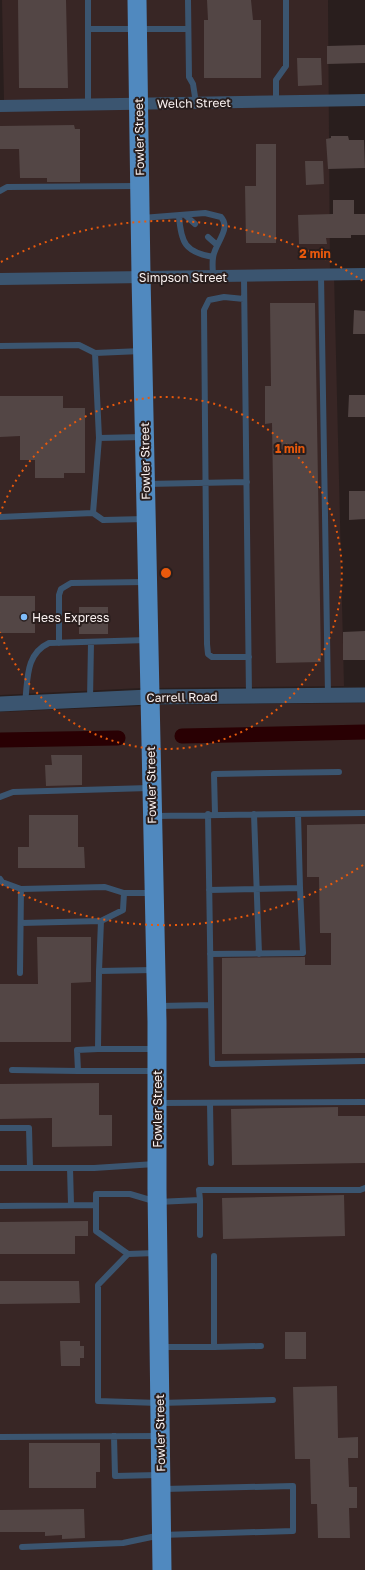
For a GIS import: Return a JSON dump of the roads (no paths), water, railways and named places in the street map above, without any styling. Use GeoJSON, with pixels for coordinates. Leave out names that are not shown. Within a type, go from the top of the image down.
{"type":"FeatureCollection","features":[{"type":"Feature","properties":{"kind":"main road","name":"Fowler Street"},"geometry":{"type":"LineString","coordinates":[[137,0],[142,351],[156,970],[159,1403],[162,1570]]}},
{"type":"Feature","properties":{"kind":"street","name":"Welch Street"},"geometry":{"type":"LineString","coordinates":[[0,106],[365,100]]}},
{"type":"Feature","properties":{"kind":"street","name":"Simpson Street"},"geometry":{"type":"LineString","coordinates":[[0,279],[141,276],[244,277],[365,274]]}},
{"type":"Feature","properties":{"kind":"street","name":"Carrell Road"},"geometry":{"type":"LineString","coordinates":[[0,704],[150,697],[365,695]]}},
{"type":"Feature","properties":{"kind":"lane"},"geometry":{"type":"LineString","coordinates":[[88,0],[88,105]]}},
{"type":"Feature","properties":{"kind":"lane"},"geometry":{"type":"LineString","coordinates":[[188,0],[189,77],[193,84],[196,103]]}},
{"type":"Feature","properties":{"kind":"lane"},"geometry":{"type":"LineString","coordinates":[[276,101],[276,80],[286,66],[286,0]]}},
{"type":"Feature","properties":{"kind":"lane"},"geometry":{"type":"LineString","coordinates":[[88,29],[188,30]]}},
{"type":"Feature","properties":{"kind":"lane"},"geometry":{"type":"LineString","coordinates":[[0,191],[7,188],[140,186]]}},
{"type":"Feature","properties":{"kind":"lane"},"geometry":{"type":"LineString","coordinates":[[140,218],[182,216],[205,213],[221,216],[225,224],[224,231],[216,245],[213,257],[214,277]]}},
{"type":"Feature","properties":{"kind":"lane"},"geometry":{"type":"LineString","coordinates":[[182,216],[195,224]]}},
{"type":"Feature","properties":{"kind":"lane"},"geometry":{"type":"LineString","coordinates":[[182,216],[181,235],[186,244],[199,254],[213,257]]}},
{"type":"Feature","properties":{"kind":"lane"},"geometry":{"type":"LineString","coordinates":[[208,238],[216,245]]}},
{"type":"Feature","properties":{"kind":"lane"},"geometry":{"type":"LineString","coordinates":[[321,275],[328,695]]}},
{"type":"Feature","properties":{"kind":"lane"},"geometry":{"type":"LineString","coordinates":[[244,277],[249,696]]}},
{"type":"Feature","properties":{"kind":"lane"},"geometry":{"type":"LineString","coordinates":[[244,299],[224,297],[209,300],[205,304],[208,654],[217,658],[249,657]]}},
{"type":"Feature","properties":{"kind":"lane"},"geometry":{"type":"LineString","coordinates":[[0,346],[79,345],[95,353],[142,351]]}},
{"type":"Feature","properties":{"kind":"lane"},"geometry":{"type":"LineString","coordinates":[[93,513],[100,438],[95,353]]}},
{"type":"Feature","properties":{"kind":"lane"},"geometry":{"type":"LineString","coordinates":[[100,438],[144,437]]}},
{"type":"Feature","properties":{"kind":"lane"},"geometry":{"type":"LineString","coordinates":[[145,484],[247,482]]}},
{"type":"Feature","properties":{"kind":"lane"},"geometry":{"type":"LineString","coordinates":[[0,517],[93,513],[103,520],[146,519]]}},
{"type":"Feature","properties":{"kind":"lane"},"geometry":{"type":"LineString","coordinates":[[59,643],[59,595],[66,586],[71,583],[147,582]]}},
{"type":"Feature","properties":{"kind":"lane"},"geometry":{"type":"LineString","coordinates":[[25,703],[30,662],[40,647],[49,643],[148,640]]}},
{"type":"Feature","properties":{"kind":"lane"},"geometry":{"type":"LineString","coordinates":[[90,700],[91,642]]}},
{"type":"Feature","properties":{"kind":"lane"},"geometry":{"type":"LineString","coordinates":[[339,772],[214,774],[211,814],[209,890],[212,1064],[365,1061]]}},
{"type":"Feature","properties":{"kind":"lane"},"geometry":{"type":"LineString","coordinates":[[0,797],[13,792],[151,788]]}},
{"type":"Feature","properties":{"kind":"lane"},"geometry":{"type":"LineString","coordinates":[[152,816],[365,813]]}},
{"type":"Feature","properties":{"kind":"lane"},"geometry":{"type":"LineString","coordinates":[[254,814],[259,954]]}},
{"type":"Feature","properties":{"kind":"lane"},"geometry":{"type":"LineString","coordinates":[[210,954],[303,953],[298,814]]}},
{"type":"Feature","properties":{"kind":"lane"},"geometry":{"type":"LineString","coordinates":[[0,879],[2,882],[21,889],[105,887],[124,894],[154,894]]}},
{"type":"Feature","properties":{"kind":"lane"},"geometry":{"type":"LineString","coordinates":[[209,890],[300,888]]}},
{"type":"Feature","properties":{"kind":"lane"},"geometry":{"type":"LineString","coordinates":[[20,973],[21,889]]}},
{"type":"Feature","properties":{"kind":"lane"},"geometry":{"type":"LineString","coordinates":[[21,923],[101,921],[123,910],[124,894]]}},
{"type":"Feature","properties":{"kind":"lane"},"geometry":{"type":"LineString","coordinates":[[98,1049],[101,921]]}},
{"type":"Feature","properties":{"kind":"lane"},"geometry":{"type":"LineString","coordinates":[[99,970],[156,970]]}},
{"type":"Feature","properties":{"kind":"lane"},"geometry":{"type":"LineString","coordinates":[[156,1006],[211,1005]]}},
{"type":"Feature","properties":{"kind":"lane"},"geometry":{"type":"LineString","coordinates":[[78,1071],[77,1050],[156,1048]]}},
{"type":"Feature","properties":{"kind":"lane"},"geometry":{"type":"LineString","coordinates":[[12,1070],[157,1071]]}},
{"type":"Feature","properties":{"kind":"lane"},"geometry":{"type":"LineString","coordinates":[[157,1103],[365,1102]]}},
{"type":"Feature","properties":{"kind":"lane"},"geometry":{"type":"LineString","coordinates":[[210,1103],[211,1163]]}},
{"type":"Feature","properties":{"kind":"lane"},"geometry":{"type":"LineString","coordinates":[[0,1128],[29,1128],[30,1168]]}},
{"type":"Feature","properties":{"kind":"lane"},"geometry":{"type":"LineString","coordinates":[[0,1168],[70,1168],[157,1164]]}},
{"type":"Feature","properties":{"kind":"lane"},"geometry":{"type":"LineString","coordinates":[[70,1168],[71,1204]]}},
{"type":"Feature","properties":{"kind":"lane"},"geometry":{"type":"LineString","coordinates":[[200,1235],[199,1190],[360,1190],[365,1188]]}},
{"type":"Feature","properties":{"kind":"lane"},"geometry":{"type":"LineString","coordinates":[[158,1253],[128,1254],[96,1231],[96,1194],[130,1194],[157,1202],[200,1200]]}},
{"type":"Feature","properties":{"kind":"lane"},"geometry":{"type":"LineString","coordinates":[[0,1206],[71,1204],[96,1205]]}},
{"type":"Feature","properties":{"kind":"lane"},"geometry":{"type":"LineString","coordinates":[[128,1254],[98,1285],[98,1401],[159,1403],[273,1400]]}},
{"type":"Feature","properties":{"kind":"lane"},"geometry":{"type":"LineString","coordinates":[[214,1256],[214,1346]]}},
{"type":"Feature","properties":{"kind":"lane"},"geometry":{"type":"LineString","coordinates":[[159,1347],[261,1346]]}},
{"type":"Feature","properties":{"kind":"lane"},"geometry":{"type":"LineString","coordinates":[[22,1547],[123,1543],[161,1535],[293,1531],[294,1486],[160,1482],[115,1476],[114,1436]]}},
{"type":"Feature","properties":{"kind":"lane"},"geometry":{"type":"LineString","coordinates":[[0,1437],[160,1436]]}},
{"type":"Feature","properties":{"kind":"waterway"},"geometry":{"type":"LineString","coordinates":[[182,736],[365,732]]}},
{"type":"Feature","properties":{"kind":"waterway"},"geometry":{"type":"LineString","coordinates":[[0,740],[118,738]]}},
{"type":"Feature","properties":{"kind":"place","name":"Hess Express"},"geometry":{"type":"Point","coordinates":[24,617]}}]}
